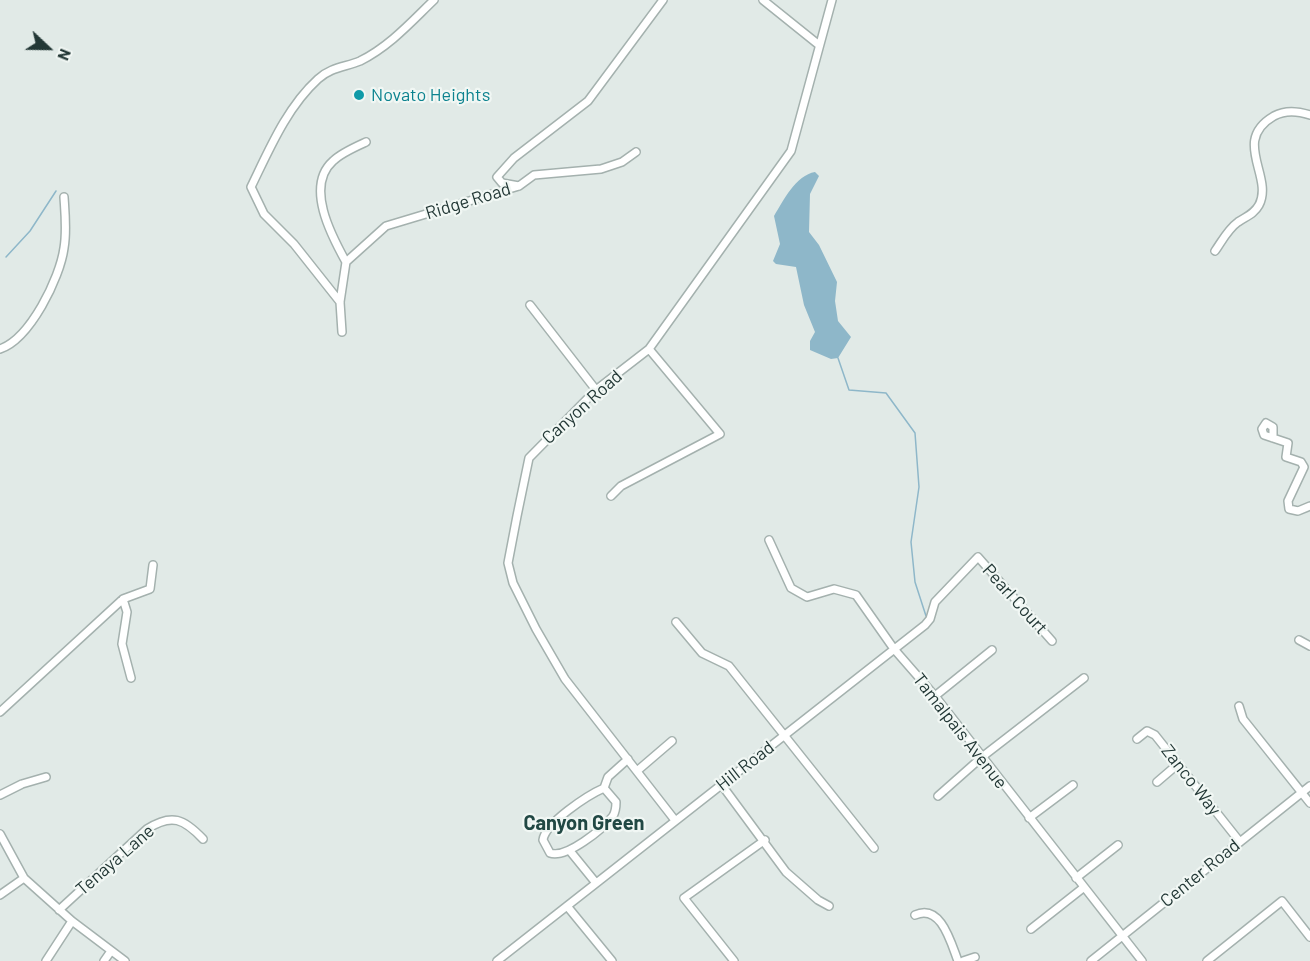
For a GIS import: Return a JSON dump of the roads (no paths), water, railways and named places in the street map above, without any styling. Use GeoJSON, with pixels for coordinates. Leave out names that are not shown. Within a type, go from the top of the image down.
{"type":"FeatureCollection","features":[{"type":"Feature","properties":{"kind":"street"},"geometry":{"type":"LineString","coordinates":[[340,302],[319,274],[264,214],[251,187],[286,119],[318,79],[336,67],[359,61],[402,33],[434,0]]}},
{"type":"Feature","properties":{"kind":"street","name":"Ridge Road"},"geometry":{"type":"LineString","coordinates":[[519,186],[502,183],[496,177],[514,158],[588,101],[663,0]]}},
{"type":"Feature","properties":{"kind":"street"},"geometry":{"type":"LineString","coordinates":[[763,0],[819,45]]}},
{"type":"Feature","properties":{"kind":"street","name":"Canyon Road"},"geometry":{"type":"LineString","coordinates":[[674,819],[565,679],[513,583],[508,563],[529,458],[596,390],[649,350],[791,151],[832,0]]}},
{"type":"Feature","properties":{"kind":"street"},"geometry":{"type":"LineString","coordinates":[[1215,251],[1228,231],[1254,213],[1263,194],[1264,184],[1254,160],[1254,148],[1262,129],[1275,116],[1285,112],[1295,111],[1310,115]]}},
{"type":"Feature","properties":{"kind":"street"},"geometry":{"type":"LineString","coordinates":[[342,332],[340,302],[345,261],[332,233],[319,188],[321,176],[333,160],[366,142]]}},
{"type":"Feature","properties":{"kind":"street"},"geometry":{"type":"LineString","coordinates":[[519,186],[534,175],[601,169],[622,162],[636,152]]}},
{"type":"Feature","properties":{"kind":"street","name":"Ridge Road"},"geometry":{"type":"LineString","coordinates":[[345,261],[386,226],[519,186]]}},
{"type":"Feature","properties":{"kind":"street"},"geometry":{"type":"LineString","coordinates":[[0,349],[25,333],[53,284],[65,245],[64,197]]}},
{"type":"Feature","properties":{"kind":"street"},"geometry":{"type":"LineString","coordinates":[[530,305],[596,390]]}},
{"type":"Feature","properties":{"kind":"street"},"geometry":{"type":"LineString","coordinates":[[612,496],[621,486],[720,434],[649,350]]}},
{"type":"Feature","properties":{"kind":"street"},"geometry":{"type":"LineString","coordinates":[[1273,438],[1288,443],[1286,458],[1301,462],[1304,467],[1288,501],[1289,509],[1298,511],[1310,506]]}},
{"type":"Feature","properties":{"kind":"street","name":"Tamalpais Avenue"},"geometry":{"type":"LineString","coordinates":[[769,540],[791,588],[807,597],[834,589],[856,595],[894,649],[934,696],[1142,961]]}},
{"type":"Feature","properties":{"kind":"street","name":"Hill Road"},"geometry":{"type":"LineString","coordinates":[[497,961],[674,819],[925,625],[930,619],[934,602],[978,557]]}},
{"type":"Feature","properties":{"kind":"street","name":"Pearl Court"},"geometry":{"type":"LineString","coordinates":[[978,557],[1053,641]]}},
{"type":"Feature","properties":{"kind":"street"},"geometry":{"type":"LineString","coordinates":[[0,712],[123,599],[150,589],[153,565]]}},
{"type":"Feature","properties":{"kind":"street"},"geometry":{"type":"LineString","coordinates":[[123,599],[127,612],[122,644],[131,678]]}},
{"type":"Feature","properties":{"kind":"street"},"geometry":{"type":"LineString","coordinates":[[676,622],[702,653],[729,666],[874,849]]}},
{"type":"Feature","properties":{"kind":"street"},"geometry":{"type":"LineString","coordinates":[[1299,640],[1310,646]]}},
{"type":"Feature","properties":{"kind":"street"},"geometry":{"type":"LineString","coordinates":[[934,696],[992,650]]}},
{"type":"Feature","properties":{"kind":"street"},"geometry":{"type":"LineString","coordinates":[[938,796],[982,757],[1084,678]]}},
{"type":"Feature","properties":{"kind":"street"},"geometry":{"type":"LineString","coordinates":[[1239,706],[1243,719],[1310,803]]}},
{"type":"Feature","properties":{"kind":"street","name":"Zanco Way"},"geometry":{"type":"LineString","coordinates":[[1137,739],[1147,731],[1155,735],[1240,842]]}},
{"type":"Feature","properties":{"kind":"street"},"geometry":{"type":"LineString","coordinates":[[637,771],[672,741]]}},
{"type":"Feature","properties":{"kind":"street"},"geometry":{"type":"LineString","coordinates":[[604,788],[616,802],[616,810],[612,817],[570,851],[560,855],[550,853],[543,840],[545,832],[590,795],[604,788],[608,777],[628,759]]}},
{"type":"Feature","properties":{"kind":"street"},"geometry":{"type":"LineString","coordinates":[[1157,782],[1178,764]]}},
{"type":"Feature","properties":{"kind":"street"},"geometry":{"type":"LineString","coordinates":[[0,795],[22,784],[46,777]]}},
{"type":"Feature","properties":{"kind":"street"},"geometry":{"type":"LineString","coordinates":[[721,784],[765,840],[786,872],[818,900],[829,906]]}},
{"type":"Feature","properties":{"kind":"street"},"geometry":{"type":"LineString","coordinates":[[1029,818],[1073,785]]}},
{"type":"Feature","properties":{"kind":"street","name":"Center Road"},"geometry":{"type":"LineString","coordinates":[[1091,961],[1310,786]]}},
{"type":"Feature","properties":{"kind":"street","name":"Tenaya Lane"},"geometry":{"type":"LineString","coordinates":[[59,910],[147,829],[161,820],[175,819],[189,824],[203,839]]}},
{"type":"Feature","properties":{"kind":"street"},"geometry":{"type":"LineString","coordinates":[[0,834],[24,878],[72,921],[125,961]]}},
{"type":"Feature","properties":{"kind":"street"},"geometry":{"type":"LineString","coordinates":[[734,961],[684,898],[765,840]]}},
{"type":"Feature","properties":{"kind":"street"},"geometry":{"type":"LineString","coordinates":[[1076,878],[1118,845]]}},
{"type":"Feature","properties":{"kind":"street"},"geometry":{"type":"LineString","coordinates":[[570,851],[596,883]]}},
{"type":"Feature","properties":{"kind":"street"},"geometry":{"type":"LineString","coordinates":[[0,896],[24,878]]}},
{"type":"Feature","properties":{"kind":"street"},"geometry":{"type":"LineString","coordinates":[[1031,929],[1083,888]]}},
{"type":"Feature","properties":{"kind":"street"},"geometry":{"type":"LineString","coordinates":[[1207,961],[1282,902],[1310,937]]}},
{"type":"Feature","properties":{"kind":"street"},"geometry":{"type":"LineString","coordinates":[[567,906],[612,961]]}},
{"type":"Feature","properties":{"kind":"street"},"geometry":{"type":"LineString","coordinates":[[915,915],[922,912],[933,915],[943,925],[958,961]]}},
{"type":"Feature","properties":{"kind":"street"},"geometry":{"type":"LineString","coordinates":[[46,961],[72,921]]}},
{"type":"Feature","properties":{"kind":"street"},"geometry":{"type":"LineString","coordinates":[[104,961],[111,951]]}},
{"type":"Feature","properties":{"kind":"street"},"geometry":{"type":"LineString","coordinates":[[963,961],[975,957]]}},
{"type":"Feature","properties":{"kind":"water"},"geometry":{"type":"Polygon","coordinates":[[[815,172],[819,176],[810,194],[809,232],[819,245],[837,282],[835,301],[838,321],[851,337],[838,358],[831,359],[810,350],[810,341],[815,332],[804,305],[796,267],[776,264],[773,261],[780,244],[774,216],[796,183],[815,172]]]}},
{"type":"Feature","properties":{"kind":"waterway"},"geometry":{"type":"LineString","coordinates":[[6,257],[30,231],[56,191]]}},
{"type":"Feature","properties":{"kind":"waterway"},"geometry":{"type":"LineString","coordinates":[[838,358],[849,390],[886,393],[915,433],[919,487],[911,542],[915,582],[926,616]]}},
{"type":"Feature","properties":{"kind":"place","name":"Novato Heights"},"geometry":{"type":"Point","coordinates":[359,95]}},
{"type":"Feature","properties":{"kind":"district","name":"Canyon Green"},"geometry":{"type":"Point","coordinates":[584,823]}}]}
